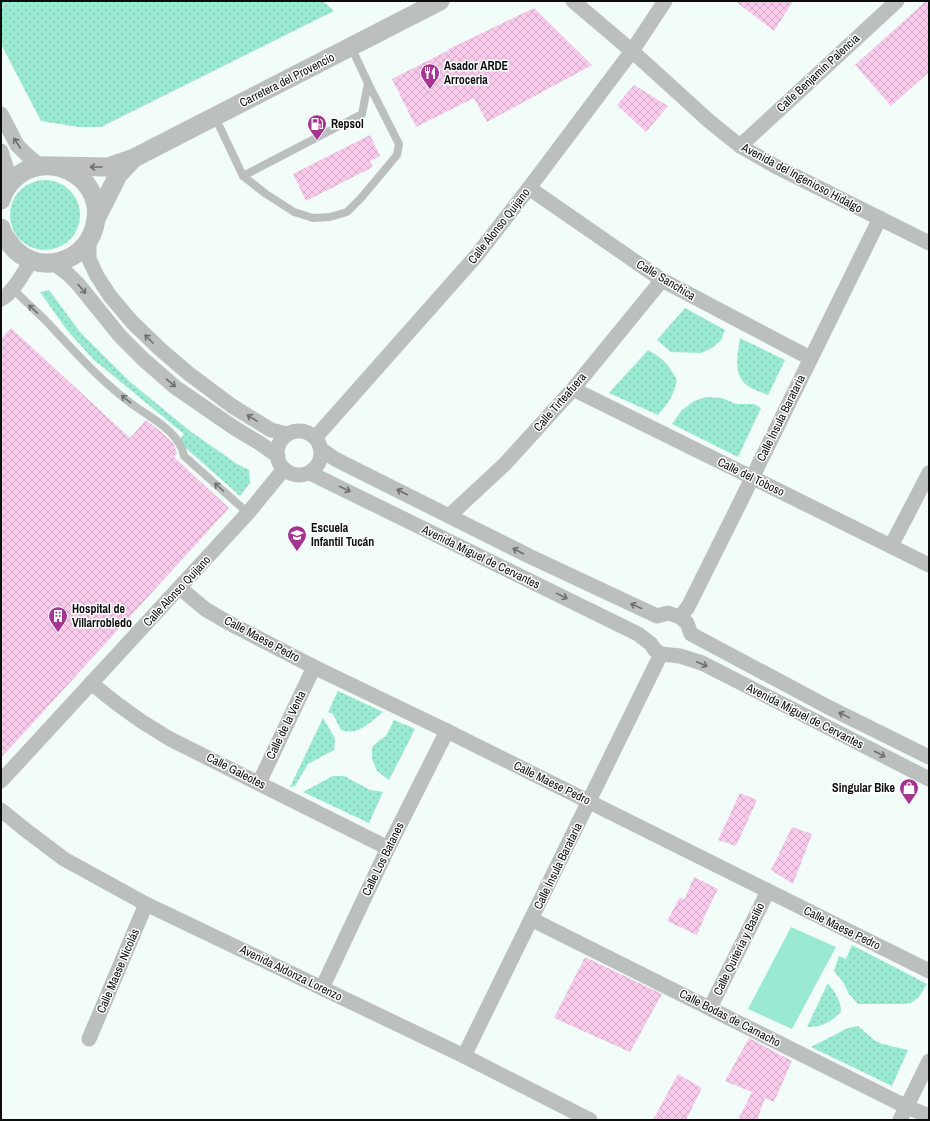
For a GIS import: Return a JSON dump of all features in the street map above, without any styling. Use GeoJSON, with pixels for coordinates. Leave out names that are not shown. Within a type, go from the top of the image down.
{"type":"FeatureCollection","features":[{"type":"Feature","properties":{"kind":"street","name":"Carretera del Provencio"},"geometry":{"type":"LineString","coordinates":[[47,166],[108,167],[134,158],[440,1]]}},
{"type":"Feature","properties":{"kind":"street","name":"Avenida del Ingenioso Hidalgo"},"geometry":{"type":"LineString","coordinates":[[573,1],[632,51],[709,121],[740,146],[775,166],[929,243]]}},
{"type":"Feature","properties":{"kind":"street","name":"Calle Alonso Quijano"},"geometry":{"type":"LineString","coordinates":[[318,444],[477,255],[530,188],[632,51],[665,1]]}},
{"type":"Feature","properties":{"kind":"street","name":"Calle Benjamín Palencia"},"geometry":{"type":"LineString","coordinates":[[740,146],[897,1]]}},
{"type":"Feature","properties":{"kind":"street"},"geometry":{"type":"LineString","coordinates":[[1,114],[17,145],[27,155],[47,166]]}},
{"type":"Feature","properties":{"kind":"street"},"geometry":{"type":"LineString","coordinates":[[1,151],[5,189]]}},
{"type":"Feature","properties":{"kind":"street","name":"Carretera del Provencio"},"geometry":{"type":"LineString","coordinates":[[89,240],[93,232],[96,219],[118,175],[134,158]]}},
{"type":"Feature","properties":{"kind":"street"},"geometry":{"type":"LineString","coordinates":[[5,189],[20,174],[32,168],[58,166],[72,172],[84,181],[92,194],[96,208],[96,219]]}},
{"type":"Feature","properties":{"kind":"street","name":"Calle Sanchica"},"geometry":{"type":"LineString","coordinates":[[530,188],[662,280],[810,358]]}},
{"type":"Feature","properties":{"kind":"street","name":"Calle Ínsula Barataria"},"geometry":{"type":"LineString","coordinates":[[680,617],[688,607],[753,478],[810,358],[880,218]]}},
{"type":"Feature","properties":{"kind":"street"},"geometry":{"type":"LineString","coordinates":[[1,228],[12,248],[28,259]]}},
{"type":"Feature","properties":{"kind":"street"},"geometry":{"type":"LineString","coordinates":[[89,240],[89,259],[97,276],[110,296],[132,322],[188,373],[232,406],[271,430],[287,434]]}},
{"type":"Feature","properties":{"kind":"street"},"geometry":{"type":"LineString","coordinates":[[1,258],[28,259],[41,263],[54,263],[65,260],[76,254],[86,245],[89,240]]}},
{"type":"Feature","properties":{"kind":"street"},"geometry":{"type":"LineString","coordinates":[[6,296],[28,259]]}},
{"type":"Feature","properties":{"kind":"street"},"geometry":{"type":"LineString","coordinates":[[54,263],[78,284],[120,336],[143,359],[176,387],[233,427],[261,444],[290,473],[303,475],[315,468],[319,463],[321,456],[318,444],[309,433],[302,431],[287,434],[282,439],[277,450],[281,463]]}},
{"type":"Feature","properties":{"kind":"street","name":"Calle Tirteafuera"},"geometry":{"type":"LineString","coordinates":[[449,516],[505,464],[573,389],[662,280]]}},
{"type":"Feature","properties":{"kind":"street","name":"Calle del Toboso"},"geometry":{"type":"LineString","coordinates":[[573,389],[929,565]]}},
{"type":"Feature","properties":{"kind":"street","name":"Avenida Miguel de Cervantes"},"geometry":{"type":"LineString","coordinates":[[318,444],[335,458],[529,556],[658,616],[668,613],[680,617]]}},
{"type":"Feature","properties":{"kind":"street","name":"Calle Alonso Quijano"},"geometry":{"type":"LineString","coordinates":[[1,781],[248,513],[281,463]]}},
{"type":"Feature","properties":{"kind":"street","name":"Avenida Miguel de Cervantes"},"geometry":{"type":"LineString","coordinates":[[310,472],[638,634],[656,649],[702,663],[929,779]]}},
{"type":"Feature","properties":{"kind":"street"},"geometry":{"type":"LineString","coordinates":[[891,546],[929,474]]}},
{"type":"Feature","properties":{"kind":"street","name":"Calle Maese Pedro"},"geometry":{"type":"LineString","coordinates":[[180,588],[205,609],[314,667],[447,731],[929,971]]}},
{"type":"Feature","properties":{"kind":"street"},"geometry":{"type":"LineString","coordinates":[[656,649],[649,633],[658,616]]}},
{"type":"Feature","properties":{"kind":"street"},"geometry":{"type":"LineString","coordinates":[[680,617],[688,623],[691,634],[688,646],[680,656]]}},
{"type":"Feature","properties":{"kind":"street","name":"Avenida Miguel de Cervantes"},"geometry":{"type":"LineString","coordinates":[[691,634],[828,707],[929,757]]}},
{"type":"Feature","properties":{"kind":"street","name":"Calle Ínsula Barataria"},"geometry":{"type":"LineString","coordinates":[[464,1056],[589,802],[656,649]]}},
{"type":"Feature","properties":{"kind":"street","name":"Calle de la Venta"},"geometry":{"type":"LineString","coordinates":[[259,783],[314,667]]}},
{"type":"Feature","properties":{"kind":"street","name":"Calle Galeotes"},"geometry":{"type":"LineString","coordinates":[[91,684],[141,721],[170,739],[388,848]]}},
{"type":"Feature","properties":{"kind":"street","name":"Calle Los Batanes"},"geometry":{"type":"LineString","coordinates":[[322,988],[388,848],[447,731]]}},
{"type":"Feature","properties":{"kind":"street","name":"Avenida Aldonza Lorenzo"},"geometry":{"type":"LineString","coordinates":[[1,810],[64,859],[146,904],[464,1056],[590,1120]]}},
{"type":"Feature","properties":{"kind":"street","name":"Calle Quiteria y Basilio"},"geometry":{"type":"LineString","coordinates":[[710,1008],[768,891]]}},
{"type":"Feature","properties":{"kind":"street","name":"Calle Maese Nicolás"},"geometry":{"type":"LineString","coordinates":[[89,1039],[146,904]]}},
{"type":"Feature","properties":{"kind":"street","name":"Calle Bodas de Camacho"},"geometry":{"type":"LineString","coordinates":[[531,919],[907,1107],[929,1116]]}},
{"type":"Feature","properties":{"kind":"street"},"geometry":{"type":"LineString","coordinates":[[900,1120],[929,1061]]}},
{"type":"Feature","properties":{"kind":"lane"},"geometry":{"type":"LineString","coordinates":[[214,117],[243,176],[266,194],[294,212],[313,218],[330,217],[347,212],[396,155],[399,144],[351,47]]}},
{"type":"Feature","properties":{"kind":"lane"},"geometry":{"type":"LineString","coordinates":[[243,176],[362,114],[368,83]]}},
{"type":"Feature","properties":{"kind":"lane"},"geometry":{"type":"LineString","coordinates":[[6,296],[16,292],[101,378],[131,404],[170,432],[183,450],[184,456],[248,513]]}},
{"type":"Feature","properties":{"kind":"green space"},"geometry":{"type":"Polygon","coordinates":[[[1,1],[323,1],[334,11],[101,127],[79,127],[41,121],[1,44],[1,1]]]}},
{"type":"Feature","properties":{"kind":"green space"},"geometry":{"type":"Polygon","coordinates":[[[45,180],[58,183],[70,190],[77,202],[80,215],[77,228],[70,240],[58,247],[45,250],[32,247],[20,240],[13,228],[10,215],[13,202],[20,190],[32,183],[45,180]]]}},
{"type":"Feature","properties":{"kind":"green space"},"geometry":{"type":"Polygon","coordinates":[[[49,290],[80,332],[129,381],[190,431],[237,464],[249,470],[250,483],[240,496],[178,441],[184,434],[93,359],[67,330],[40,292],[49,290]]]}},
{"type":"Feature","properties":{"kind":"green space"},"geometry":{"type":"Polygon","coordinates":[[[685,308],[725,330],[721,340],[712,348],[701,353],[671,352],[657,340],[685,308]]]}},
{"type":"Feature","properties":{"kind":"green space"},"geometry":{"type":"Polygon","coordinates":[[[740,338],[785,360],[768,395],[750,387],[740,376],[737,357],[740,338]]]}},
{"type":"Feature","properties":{"kind":"green space"},"geometry":{"type":"Polygon","coordinates":[[[648,350],[665,362],[677,380],[670,399],[658,415],[609,393],[648,350]]]}},
{"type":"Feature","properties":{"kind":"green space"},"geometry":{"type":"Polygon","coordinates":[[[706,397],[722,398],[736,404],[754,404],[761,408],[738,457],[672,424],[682,410],[694,401],[706,397]]]}},
{"type":"Feature","properties":{"kind":"green space"},"geometry":{"type":"Polygon","coordinates":[[[338,691],[383,712],[359,730],[341,730],[333,714],[328,712],[338,691]]]}},
{"type":"Feature","properties":{"kind":"green space"},"geometry":{"type":"Polygon","coordinates":[[[323,718],[335,738],[334,750],[308,764],[295,786],[290,787],[323,718]]]}},
{"type":"Feature","properties":{"kind":"green space"},"geometry":{"type":"Polygon","coordinates":[[[394,720],[415,729],[389,780],[377,771],[372,759],[372,747],[386,736],[394,720]]]}},
{"type":"Feature","properties":{"kind":"green space"},"geometry":{"type":"Polygon","coordinates":[[[333,776],[344,776],[370,790],[383,792],[369,823],[303,792],[333,776]]]}},
{"type":"Feature","properties":{"kind":"green space"},"geometry":{"type":"Polygon","coordinates":[[[791,927],[836,947],[792,1029],[748,1009],[791,927]]]}},
{"type":"Feature","properties":{"kind":"green space"},"geometry":{"type":"Polygon","coordinates":[[[852,945],[927,984],[919,997],[911,1003],[903,1004],[858,1004],[849,994],[843,982],[834,971],[839,956],[846,959],[852,945]]]}},
{"type":"Feature","properties":{"kind":"green space"},"geometry":{"type":"Polygon","coordinates":[[[828,983],[839,1000],[841,1012],[826,1024],[807,1027],[828,983]]]}},
{"type":"Feature","properties":{"kind":"green space"},"geometry":{"type":"Polygon","coordinates":[[[858,1026],[874,1040],[882,1044],[908,1050],[892,1086],[811,1047],[848,1028],[858,1026]]]}},
{"type":"Feature","properties":{"kind":"building"},"geometry":{"type":"Polygon","coordinates":[[[735,1],[793,1],[774,31],[735,1]]]}},
{"type":"Feature","properties":{"kind":"building"},"geometry":{"type":"Polygon","coordinates":[[[926,1],[929,1],[929,72],[891,106],[855,65],[926,1]]]}},
{"type":"Feature","properties":{"kind":"building"},"geometry":{"type":"Polygon","coordinates":[[[534,8],[592,65],[487,122],[474,98],[416,127],[392,79],[449,49],[534,8]]]}},
{"type":"Feature","properties":{"kind":"building"},"geometry":{"type":"Polygon","coordinates":[[[634,85],[668,106],[646,132],[617,105],[634,85]]]}},
{"type":"Feature","properties":{"kind":"building"},"geometry":{"type":"Polygon","coordinates":[[[370,135],[380,156],[370,161],[373,167],[306,201],[293,174],[370,135]]]}},
{"type":"Feature","properties":{"kind":"building","name":"Hospital de Villarrobledo"},"geometry":{"type":"Polygon","coordinates":[[[11,328],[130,438],[146,420],[161,432],[173,443],[177,453],[174,457],[229,508],[1,758],[1,339],[11,328]]]}},
{"type":"Feature","properties":{"kind":"building"},"geometry":{"type":"Polygon","coordinates":[[[740,793],[757,800],[736,846],[718,840],[740,793]]]}},
{"type":"Feature","properties":{"kind":"building"},"geometry":{"type":"Polygon","coordinates":[[[792,827],[812,834],[793,884],[771,870],[792,827]]]}},
{"type":"Feature","properties":{"kind":"building"},"geometry":{"type":"Polygon","coordinates":[[[694,877],[718,889],[697,935],[667,921],[680,897],[684,900],[694,877]]]}},
{"type":"Feature","properties":{"kind":"building"},"geometry":{"type":"Polygon","coordinates":[[[585,957],[662,994],[630,1052],[554,1018],[585,957]]]}},
{"type":"Feature","properties":{"kind":"building"},"geometry":{"type":"Polygon","coordinates":[[[749,1038],[792,1061],[774,1102],[765,1098],[757,1120],[738,1120],[752,1092],[725,1081],[749,1038]]]}},
{"type":"Feature","properties":{"kind":"building"},"geometry":{"type":"Polygon","coordinates":[[[678,1074],[702,1088],[686,1120],[653,1120],[678,1074]]]}},
{"type":"Feature","properties":{"kind":"place","name":"Asador ARDE Arroceria"},"geometry":{"type":"Point","coordinates":[430,90]}},
{"type":"Feature","properties":{"kind":"place","name":"Repsol"},"geometry":{"type":"Point","coordinates":[317,141]}},
{"type":"Feature","properties":{"kind":"place","name":"Escuela Infantil Tucán"},"geometry":{"type":"Point","coordinates":[297,552]}},
{"type":"Feature","properties":{"kind":"place","name":"Hospital de Villarrobledo"},"geometry":{"type":"Point","coordinates":[58,633]}},
{"type":"Feature","properties":{"kind":"place","name":"Singular Bike"},"geometry":{"type":"Point","coordinates":[909,805]}}]}
